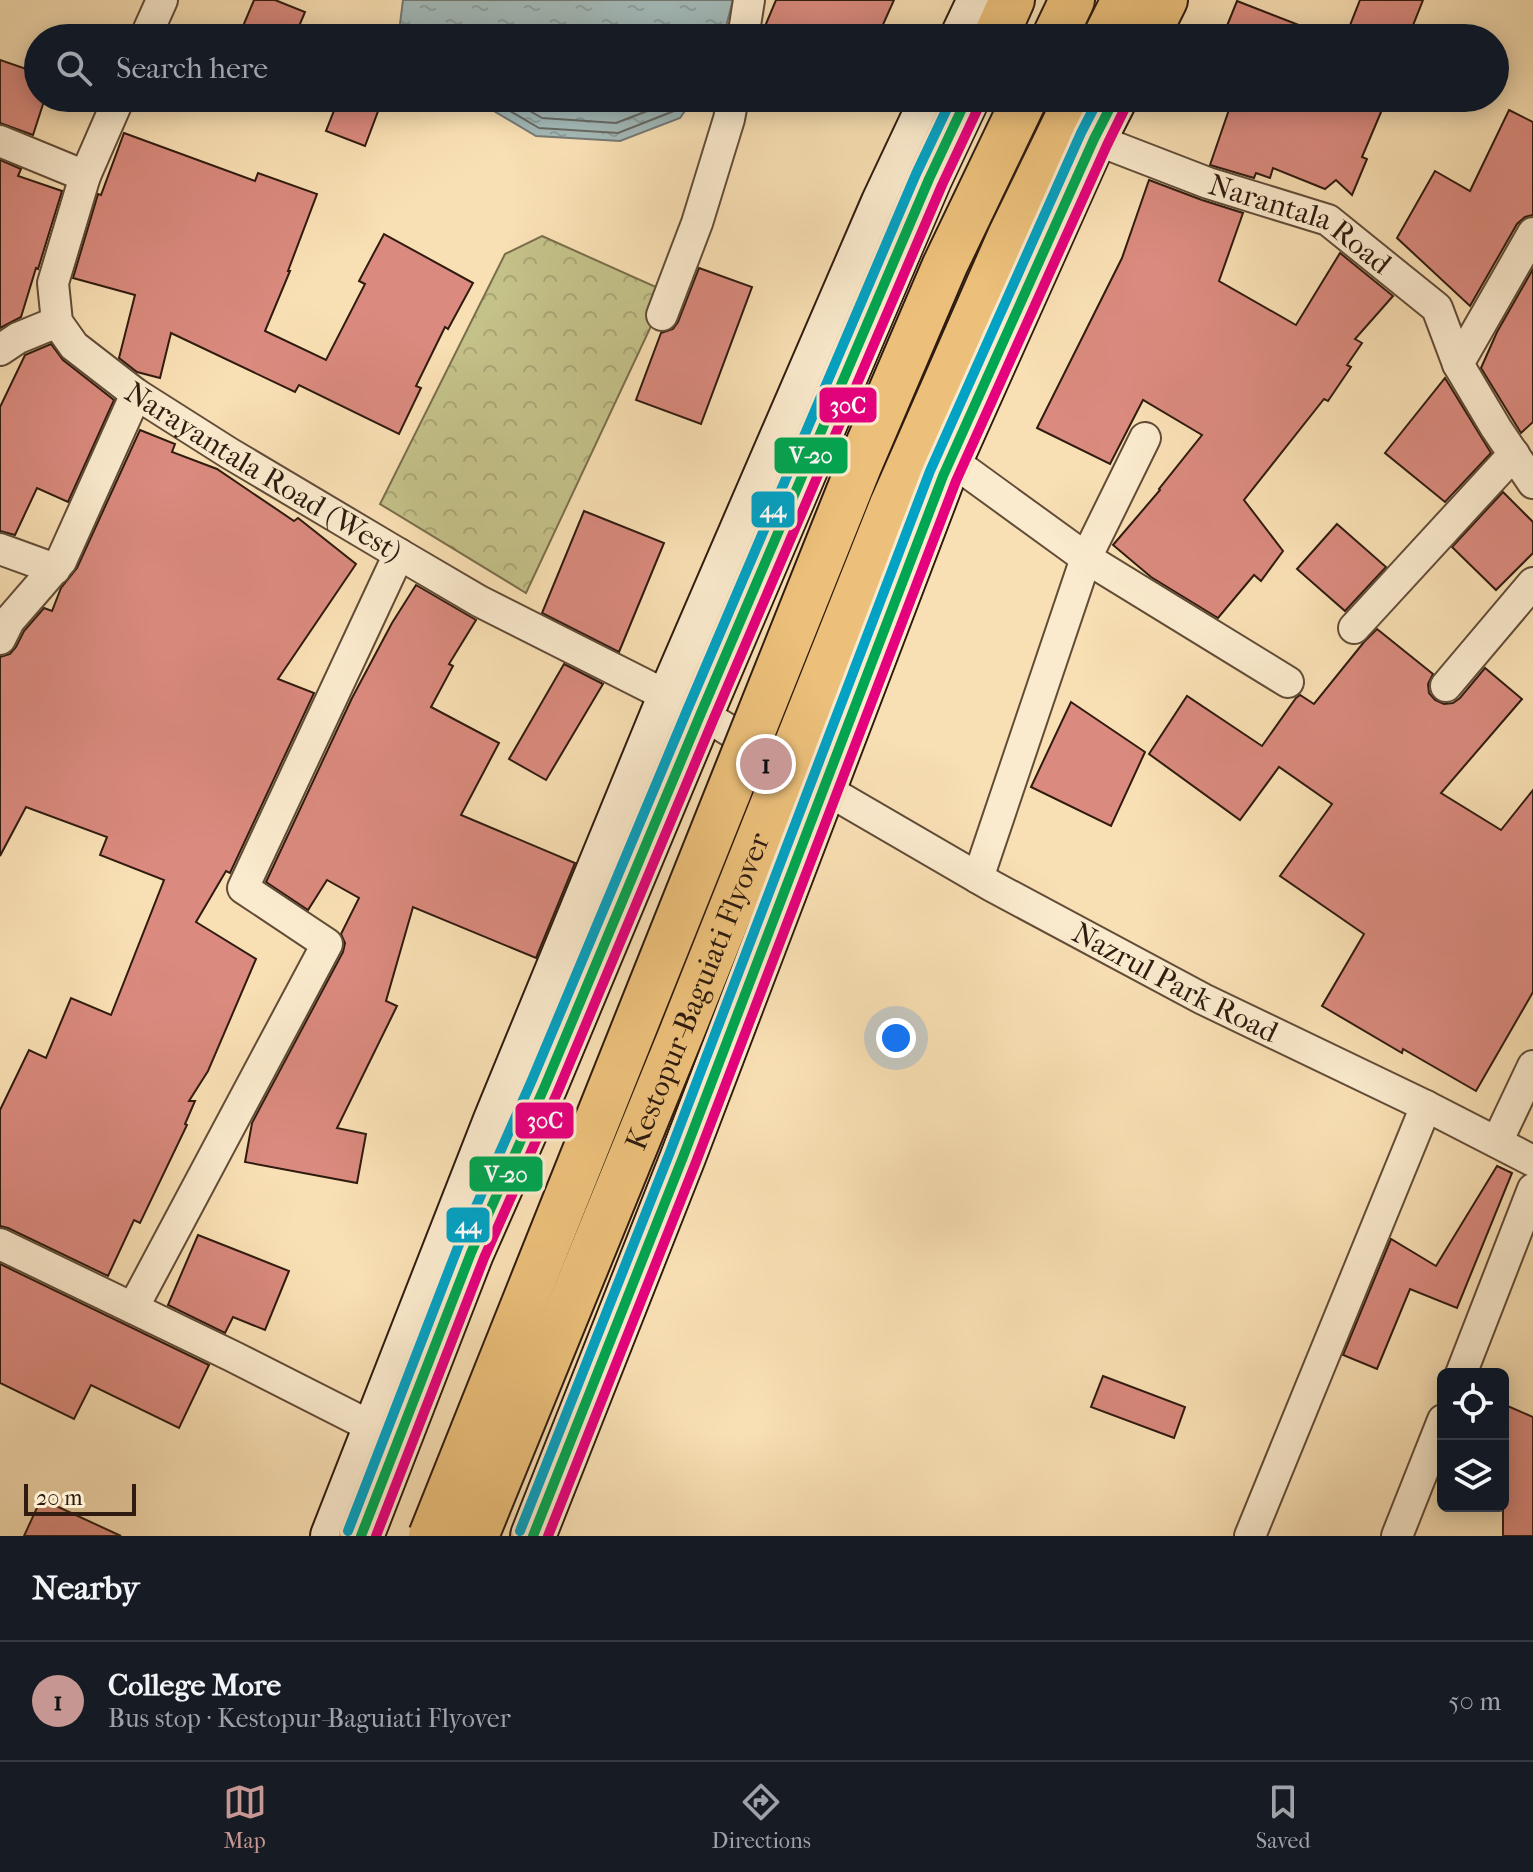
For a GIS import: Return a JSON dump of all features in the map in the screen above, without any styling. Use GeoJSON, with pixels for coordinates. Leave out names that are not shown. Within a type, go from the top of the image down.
{"type":"FeatureCollection","features":[{"type":"Feature","properties":{"kind":"main road"},"geometry":{"type":"LineString","coordinates":[[1001,24],[1012,0]]}},
{"type":"Feature","properties":{"kind":"main road"},"geometry":{"type":"LineString","coordinates":[[1061,24],[1072,0]]}},
{"type":"Feature","properties":{"kind":"main road"},"geometry":{"type":"LineString","coordinates":[[1112,24],[1124,0]]}},
{"type":"Feature","properties":{"kind":"main road"},"geometry":{"type":"LineString","coordinates":[[1153,24],[1165,0]]}},
{"type":"Feature","properties":{"kind":"main road"},"geometry":{"type":"LineString","coordinates":[[361,1536],[471,1253],[545,1086],[685,705],[739,578],[960,112]]}},
{"type":"Feature","properties":{"kind":"main road","name":"Kestopur-Baguiati Flyover"},"geometry":{"type":"LineString","coordinates":[[431,1536],[859,466],[945,265],[1018,112]]}},
{"type":"Feature","properties":{"kind":"main road","name":"Kestopur-Baguiati Flyover"},"geometry":{"type":"LineString","coordinates":[[476,1536],[892,505],[1010,236],[1070,112]]}},
{"type":"Feature","properties":{"kind":"main road"},"geometry":{"type":"LineString","coordinates":[[533,1536],[683,1157],[951,460],[1108,112]]}},
{"type":"Feature","properties":{"kind":"main road"},"geometry":{"type":"LineString","coordinates":[[739,578],[882,638]]}},
{"type":"Feature","properties":{"kind":"street"},"geometry":{"type":"LineString","coordinates":[[151,24],[162,0]]}},
{"type":"Feature","properties":{"kind":"street"},"geometry":{"type":"LineString","coordinates":[[745,24],[749,0]]}},
{"type":"Feature","properties":{"kind":"street"},"geometry":{"type":"LineString","coordinates":[[968,24],[979,0]]}},
{"type":"Feature","properties":{"kind":"street"},"geometry":{"type":"LineString","coordinates":[[0,350],[18,338],[57,322],[53,283],[85,176],[113,112]]}},
{"type":"Feature","properties":{"kind":"street"},"geometry":{"type":"LineString","coordinates":[[662,315],[697,223],[730,112]]}},
{"type":"Feature","properties":{"kind":"street"},"geometry":{"type":"LineString","coordinates":[[739,578],[883,202],[925,112]]}},
{"type":"Feature","properties":{"kind":"street","name":"Narantala Road"},"geometry":{"type":"LineString","coordinates":[[1094,139],[1208,183],[1328,220],[1437,308],[1458,364],[1533,483]]}},
{"type":"Feature","properties":{"kind":"street"},"geometry":{"type":"LineString","coordinates":[[0,141],[85,176]]}},
{"type":"Feature","properties":{"kind":"street"},"geometry":{"type":"LineString","coordinates":[[1458,364],[1533,233]]}},
{"type":"Feature","properties":{"kind":"street","name":"Narayantala Road (West)"},"geometry":{"type":"LineString","coordinates":[[57,322],[74,346],[136,394],[229,453],[479,601],[685,705],[825,789]]}},
{"type":"Feature","properties":{"kind":"street"},"geometry":{"type":"LineString","coordinates":[[0,639],[9,621],[61,561],[136,394]]}},
{"type":"Feature","properties":{"kind":"street"},"geometry":{"type":"LineString","coordinates":[[978,878],[1086,558],[1145,438]]}},
{"type":"Feature","properties":{"kind":"street"},"geometry":{"type":"LineString","coordinates":[[1354,628],[1514,454]]}},
{"type":"Feature","properties":{"kind":"street"},"geometry":{"type":"LineString","coordinates":[[951,460],[1086,558],[1288,682]]}},
{"type":"Feature","properties":{"kind":"street"},"geometry":{"type":"LineString","coordinates":[[0,549],[55,569]]}},
{"type":"Feature","properties":{"kind":"street"},"geometry":{"type":"LineString","coordinates":[[133,1308],[327,944],[243,888],[399,554]]}},
{"type":"Feature","properties":{"kind":"street"},"geometry":{"type":"LineString","coordinates":[[1446,686],[1533,583]]}},
{"type":"Feature","properties":{"kind":"street"},"geometry":{"type":"LineString","coordinates":[[332,1536],[495,1120],[685,705]]}},
{"type":"Feature","properties":{"kind":"street","name":"Nazrul Park Road"},"geometry":{"type":"LineString","coordinates":[[825,789],[978,878],[1203,999],[1533,1161]]}},
{"type":"Feature","properties":{"kind":"street"},"geometry":{"type":"LineString","coordinates":[[1497,1142],[1533,1066]]}},
{"type":"Feature","properties":{"kind":"street"},"geometry":{"type":"LineString","coordinates":[[1250,1536],[1426,1106]]}},
{"type":"Feature","properties":{"kind":"street"},"geometry":{"type":"LineString","coordinates":[[1463,1368],[1533,1189]]}},
{"type":"Feature","properties":{"kind":"street"},"geometry":{"type":"LineString","coordinates":[[0,1244],[374,1428]]}},
{"type":"Feature","properties":{"kind":"street"},"geometry":{"type":"LineString","coordinates":[[1397,1536],[1437,1435]]}},
{"type":"Feature","properties":{"kind":"green space"},"geometry":{"type":"Polygon","coordinates":[[[542,236],[667,292],[526,593],[380,504],[505,254],[542,236]]]}},
{"type":"Feature","properties":{"kind":"water"},"geometry":{"type":"Polygon","coordinates":[[[403,0],[733,0],[727,24],[400,24],[403,0]]]}},
{"type":"Feature","properties":{"kind":"water"},"geometry":{"type":"Polygon","coordinates":[[[496,112],[684,112],[680,118],[620,141],[536,136],[496,112]]]}},
{"type":"Feature","properties":{"kind":"building"},"geometry":{"type":"Polygon","coordinates":[[[254,0],[275,0],[305,12],[300,24],[244,24],[254,0]]]}},
{"type":"Feature","properties":{"kind":"building"},"geometry":{"type":"Polygon","coordinates":[[[776,0],[894,0],[883,24],[766,24],[776,0]]]}},
{"type":"Feature","properties":{"kind":"building"},"geometry":{"type":"Polygon","coordinates":[[[1360,0],[1423,0],[1414,24],[1351,24],[1360,0]]]}},
{"type":"Feature","properties":{"kind":"building"},"geometry":{"type":"Polygon","coordinates":[[[1237,1],[1296,24],[1228,24],[1237,1]]]}},
{"type":"Feature","properties":{"kind":"building"},"geometry":{"type":"Polygon","coordinates":[[[0,60],[24,68],[24,112],[40,112],[33,135],[0,123],[0,60]]]}},
{"type":"Feature","properties":{"kind":"building"},"geometry":{"type":"Polygon","coordinates":[[[1509,110],[1533,122],[1533,215],[1517,224],[1470,306],[1397,238],[1435,171],[1470,191],[1509,110]]]}},
{"type":"Feature","properties":{"kind":"building"},"geometry":{"type":"Polygon","coordinates":[[[333,112],[378,112],[365,146],[326,131],[333,112]]]}},
{"type":"Feature","properties":{"kind":"building"},"geometry":{"type":"Polygon","coordinates":[[[1228,112],[1381,112],[1362,157],[1367,159],[1352,195],[1336,180],[1325,189],[1273,168],[1270,178],[1256,173],[1254,178],[1210,165],[1228,112]]]}},
{"type":"Feature","properties":{"kind":"building"},"geometry":{"type":"Polygon","coordinates":[[[124,133],[255,181],[258,173],[317,194],[265,331],[326,360],[365,284],[359,281],[384,234],[473,283],[448,329],[445,327],[416,386],[421,388],[399,434],[299,385],[295,392],[171,333],[160,378],[137,372],[119,358],[135,295],[73,278],[98,194],[101,195],[124,133]]]}},
{"type":"Feature","properties":{"kind":"building"},"geometry":{"type":"Polygon","coordinates":[[[0,160],[21,169],[18,176],[62,191],[21,317],[0,328],[0,160]]]}},
{"type":"Feature","properties":{"kind":"building"},"geometry":{"type":"Polygon","coordinates":[[[1149,180],[1243,213],[1219,281],[1296,325],[1340,253],[1393,296],[1355,339],[1362,343],[1347,365],[1351,367],[1328,401],[1324,399],[1244,500],[1283,551],[1261,581],[1254,575],[1218,618],[1151,577],[1113,545],[1202,435],[1143,400],[1110,464],[1037,428],[1122,258],[1149,180]]]}},
{"type":"Feature","properties":{"kind":"building"},"geometry":{"type":"Polygon","coordinates":[[[699,268],[752,287],[701,424],[636,400],[661,333],[673,329],[678,322],[699,268]]]}},
{"type":"Feature","properties":{"kind":"building"},"geometry":{"type":"Polygon","coordinates":[[[1533,269],[1533,422],[1521,433],[1481,368],[1497,332],[1533,269]]]}},
{"type":"Feature","properties":{"kind":"building"},"geometry":{"type":"Polygon","coordinates":[[[51,344],[63,360],[114,400],[68,502],[37,488],[15,535],[0,531],[0,407],[25,355],[51,344]]]}},
{"type":"Feature","properties":{"kind":"building"},"geometry":{"type":"Polygon","coordinates":[[[1445,378],[1491,453],[1445,502],[1385,453],[1445,378]]]}},
{"type":"Feature","properties":{"kind":"building"},"geometry":{"type":"Polygon","coordinates":[[[140,430],[175,444],[172,452],[217,469],[294,521],[298,518],[356,564],[278,679],[314,693],[230,873],[226,871],[196,922],[256,959],[208,1071],[189,1101],[195,1101],[187,1125],[140,1223],[134,1220],[108,1276],[0,1226],[0,1110],[29,1050],[46,1058],[71,998],[111,1015],[164,880],[100,855],[107,837],[26,807],[0,856],[0,657],[10,654],[24,631],[44,608],[52,611],[61,588],[77,568],[140,430]]]}},
{"type":"Feature","properties":{"kind":"building"},"geometry":{"type":"Polygon","coordinates":[[[1503,492],[1533,522],[1533,553],[1496,590],[1452,547],[1503,492]]]}},
{"type":"Feature","properties":{"kind":"building"},"geometry":{"type":"Polygon","coordinates":[[[584,511],[664,543],[619,652],[542,613],[584,511]]]}},
{"type":"Feature","properties":{"kind":"building"},"geometry":{"type":"Polygon","coordinates":[[[1337,524],[1386,567],[1345,611],[1297,569],[1337,524]]]}},
{"type":"Feature","properties":{"kind":"building"},"geometry":{"type":"Polygon","coordinates":[[[416,585],[476,620],[449,664],[453,666],[431,707],[499,743],[461,815],[575,863],[536,958],[413,907],[386,1001],[397,1006],[337,1128],[366,1134],[357,1183],[245,1162],[252,1123],[343,952],[345,943],[341,934],[359,898],[327,880],[308,910],[266,882],[352,698],[416,585]]]}},
{"type":"Feature","properties":{"kind":"building"},"geometry":{"type":"Polygon","coordinates":[[[1377,629],[1433,674],[1428,684],[1429,693],[1435,700],[1444,704],[1453,703],[1485,668],[1522,699],[1441,793],[1501,830],[1533,790],[1533,992],[1476,1091],[1403,1049],[1402,1053],[1322,1006],[1364,934],[1280,876],[1332,804],[1279,767],[1240,820],[1149,754],[1187,696],[1262,746],[1296,698],[1300,695],[1314,704],[1377,629]]]}},
{"type":"Feature","properties":{"kind":"building"},"geometry":{"type":"Polygon","coordinates":[[[564,664],[603,684],[546,780],[509,759],[564,664]]]}},
{"type":"Feature","properties":{"kind":"building"},"geometry":{"type":"Polygon","coordinates":[[[1071,702],[1145,752],[1111,826],[1031,787],[1071,702]]]}},
{"type":"Feature","properties":{"kind":"building"},"geometry":{"type":"Polygon","coordinates":[[[1497,1166],[1512,1173],[1457,1308],[1410,1289],[1377,1369],[1343,1355],[1391,1239],[1436,1266],[1497,1166]]]}},
{"type":"Feature","properties":{"kind":"building"},"geometry":{"type":"Polygon","coordinates":[[[198,1235],[289,1271],[265,1330],[233,1317],[225,1333],[168,1305],[198,1235]]]}},
{"type":"Feature","properties":{"kind":"building"},"geometry":{"type":"Polygon","coordinates":[[[0,1264],[209,1365],[179,1428],[91,1385],[74,1419],[0,1383],[0,1264]]]}},
{"type":"Feature","properties":{"kind":"building"},"geometry":{"type":"Polygon","coordinates":[[[1103,1376],[1185,1407],[1174,1438],[1091,1407],[1103,1376]]]}},
{"type":"Feature","properties":{"kind":"building"},"geometry":{"type":"Polygon","coordinates":[[[1509,1407],[1533,1417],[1533,1536],[1503,1536],[1503,1512],[1509,1512],[1509,1407]]]}},
{"type":"Feature","properties":{"kind":"building"},"geometry":{"type":"Polygon","coordinates":[[[41,1499],[121,1536],[24,1536],[41,1499]]]}},
{"type":"Feature","properties":{"kind":"transit line","name":"44"},"geometry":{"type":"LineString","coordinates":[[348,1531],[458,1247],[532,1080],[916,174],[945,112]]}},
{"type":"Feature","properties":{"kind":"transit line","name":"V-20"},"geometry":{"type":"LineString","coordinates":[[361,1536],[471,1253],[545,1086],[929,179],[960,112]]}},
{"type":"Feature","properties":{"kind":"transit line","name":"30C"},"geometry":{"type":"LineString","coordinates":[[376,1536],[484,1258],[558,1091],[942,185],[976,112]]}},
{"type":"Feature","properties":{"kind":"transit line","name":"44"},"geometry":{"type":"LineString","coordinates":[[520,1531],[670,1152],[930,471],[1092,112]]}},
{"type":"Feature","properties":{"kind":"transit line","name":"V-20"},"geometry":{"type":"LineString","coordinates":[[533,1536],[683,1157],[943,476],[1108,112]]}},
{"type":"Feature","properties":{"kind":"transit line","name":"30C"},"geometry":{"type":"LineString","coordinates":[[548,1536],[696,1162],[956,481],[1123,112]]}},
{"type":"Feature","properties":{"kind":"place","name":"College More"},"geometry":{"type":"Point","coordinates":[766,764]}}]}
